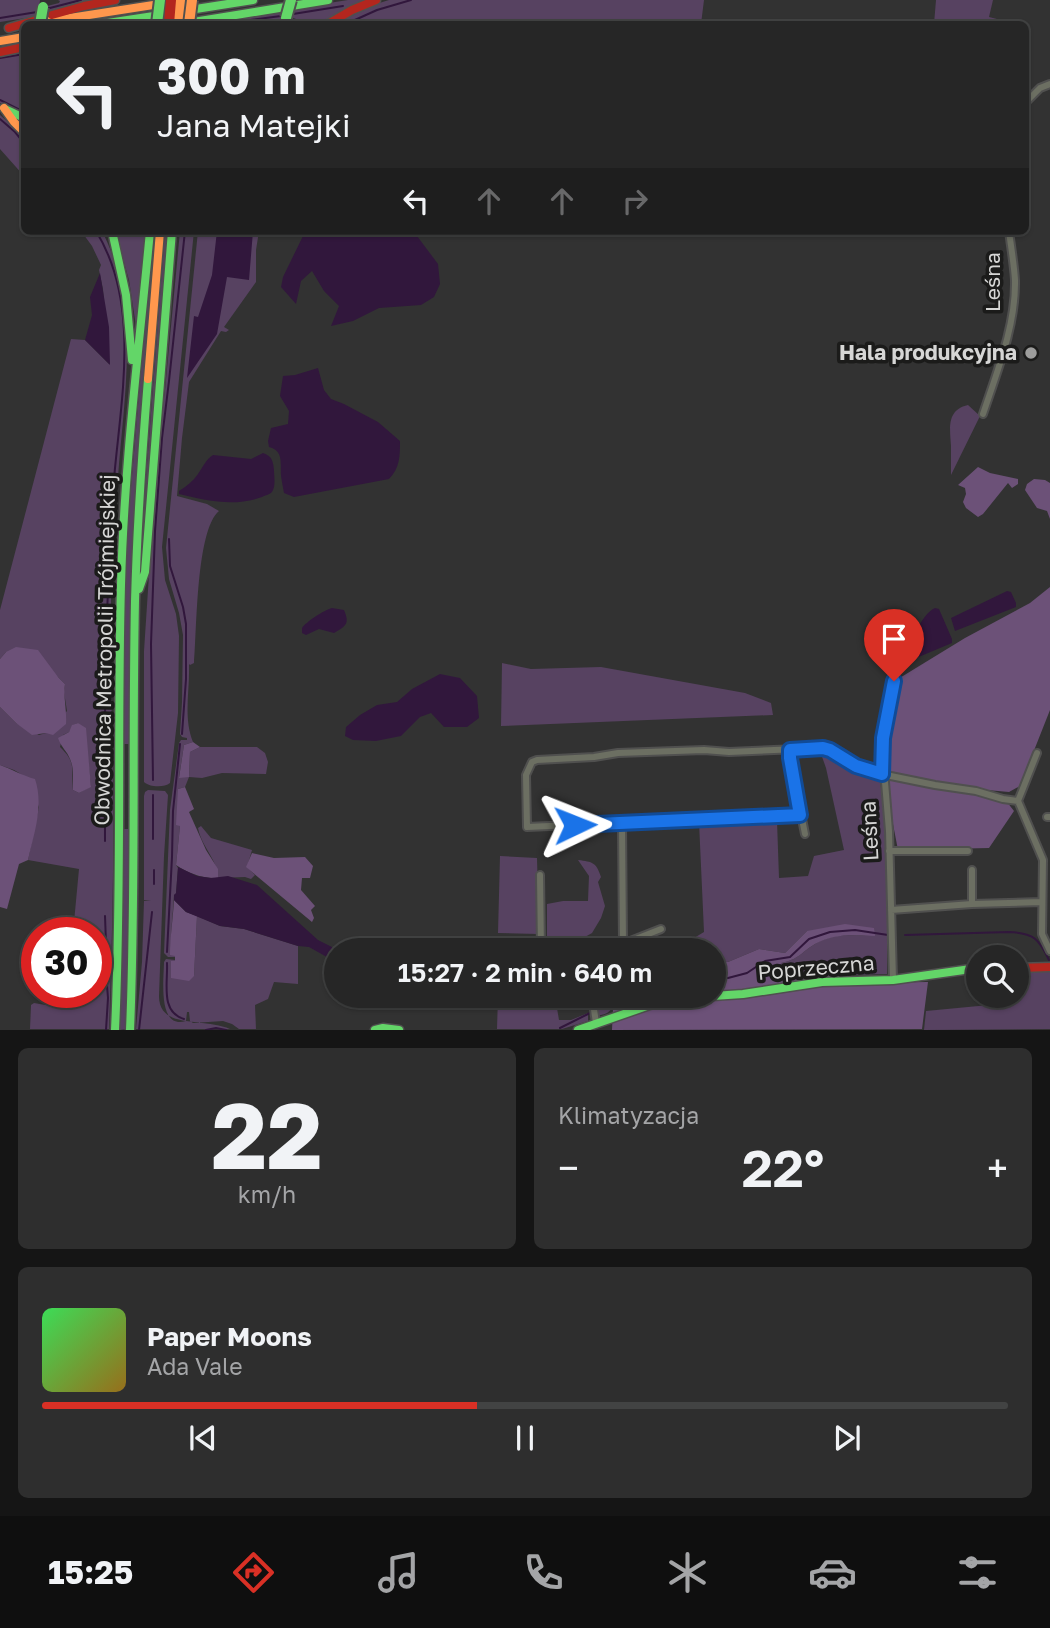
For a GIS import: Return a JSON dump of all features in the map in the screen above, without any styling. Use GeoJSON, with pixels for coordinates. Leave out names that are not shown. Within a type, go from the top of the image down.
{"type":"FeatureCollection","features":[{"type":"Feature","properties":{"kind":"main road"},"geometry":{"type":"LineString","coordinates":[[32,21],[115,0]]}},
{"type":"Feature","properties":{"kind":"main road"},"geometry":{"type":"LineString","coordinates":[[157,21],[160,0]]}},
{"type":"Feature","properties":{"kind":"main road"},"geometry":{"type":"LineString","coordinates":[[189,21],[192,0]]}},
{"type":"Feature","properties":{"kind":"main road"},"geometry":{"type":"LineString","coordinates":[[120,21],[253,0]]}},
{"type":"Feature","properties":{"kind":"main road"},"geometry":{"type":"LineString","coordinates":[[284,21],[291,0]]}},
{"type":"Feature","properties":{"kind":"main road"},"geometry":{"type":"LineString","coordinates":[[195,21],[328,0]]}},
{"type":"Feature","properties":{"kind":"main road"},"geometry":{"type":"LineString","coordinates":[[333,21],[376,0]]}},
{"type":"Feature","properties":{"kind":"main road"},"geometry":{"type":"LineString","coordinates":[[176,21],[177,3]]}},
{"type":"Feature","properties":{"kind":"main road"},"geometry":{"type":"LineString","coordinates":[[52,21],[177,3]]}},
{"type":"Feature","properties":{"kind":"main road"},"geometry":{"type":"LineString","coordinates":[[170,21],[177,3]]}},
{"type":"Feature","properties":{"kind":"main road"},"geometry":{"type":"LineString","coordinates":[[0,41],[21,38]]}},
{"type":"Feature","properties":{"kind":"main road"},"geometry":{"type":"LineString","coordinates":[[0,51],[21,48]]}},
{"type":"Feature","properties":{"kind":"main road"},"geometry":{"type":"LineString","coordinates":[[2,107],[21,116]]}},
{"type":"Feature","properties":{"kind":"main road"},"geometry":{"type":"LineString","coordinates":[[2,107],[21,129]]}},
{"type":"Feature","properties":{"kind":"main road"},"geometry":{"type":"LineString","coordinates":[[108,235],[121,262]]}},
{"type":"Feature","properties":{"kind":"main road"},"geometry":{"type":"LineString","coordinates":[[113,235],[121,262],[131,325],[132,422]]}},
{"type":"Feature","properties":{"kind":"main road","name":"Obwodnica Metropolii Trójmiejskiej"},"geometry":{"type":"LineString","coordinates":[[115,1030],[121,584],[132,422],[150,235]]}},
{"type":"Feature","properties":{"kind":"main road","name":"Obwodnica Metropolii Trójmiejskiej"},"geometry":{"type":"LineString","coordinates":[[130,1030],[134,940],[135,601],[139,502],[160,235]]}},
{"type":"Feature","properties":{"kind":"main road"},"geometry":{"type":"LineString","coordinates":[[135,601],[145,572],[172,235]]}},
{"type":"Feature","properties":{"kind":"main road"},"geometry":{"type":"LineString","coordinates":[[1029,968],[1050,967]]}},
{"type":"Feature","properties":{"kind":"main road","name":"Poprzeczna"},"geometry":{"type":"LineString","coordinates":[[578,1030],[667,999],[743,994],[822,982],[893,980],[966,970]]}},
{"type":"Feature","properties":{"kind":"main road"},"geometry":{"type":"LineString","coordinates":[[375,1030],[399,1030]]}},
{"type":"Feature","properties":{"kind":"street"},"geometry":{"type":"LineString","coordinates":[[1029,99],[1040,88],[1050,84]]}},
{"type":"Feature","properties":{"kind":"street","name":"Leśna"},"geometry":{"type":"LineString","coordinates":[[983,414],[1007,342],[1010,323],[1014,279],[1009,235]]}},
{"type":"Feature","properties":{"kind":"street","name":"Leśna"},"geometry":{"type":"LineString","coordinates":[[893,980],[889,851],[885,782],[882,774],[883,738],[894,681]]}},
{"type":"Feature","properties":{"kind":"street"},"geometry":{"type":"LineString","coordinates":[[800,815],[527,827],[526,775],[532,762],[537,760],[618,753],[823,748],[856,766],[882,774],[1018,801]]}},
{"type":"Feature","properties":{"kind":"street"},"geometry":{"type":"LineString","coordinates":[[790,750],[805,834]]}},
{"type":"Feature","properties":{"kind":"street"},"geometry":{"type":"LineString","coordinates":[[1037,753],[1018,801],[1043,860],[1042,934],[1050,951]]}},
{"type":"Feature","properties":{"kind":"street"},"geometry":{"type":"LineString","coordinates":[[620,938],[622,823]]}},
{"type":"Feature","properties":{"kind":"street"},"geometry":{"type":"LineString","coordinates":[[889,851],[968,851]]}},
{"type":"Feature","properties":{"kind":"street"},"geometry":{"type":"LineString","coordinates":[[972,870],[972,904]]}},
{"type":"Feature","properties":{"kind":"street"},"geometry":{"type":"LineString","coordinates":[[540,875],[541,938]]}},
{"type":"Feature","properties":{"kind":"street"},"geometry":{"type":"LineString","coordinates":[[891,910],[1042,902]]}},
{"type":"Feature","properties":{"kind":"street"},"geometry":{"type":"LineString","coordinates":[[640,938],[661,929]]}},
{"type":"Feature","properties":{"kind":"street"},"geometry":{"type":"LineString","coordinates":[[594,1008],[596,1023]]}},
{"type":"Feature","properties":{"kind":"shaded area"},"geometry":{"type":"Polygon","coordinates":[[[0,0],[40,0],[39,8],[59,3],[58,0],[99,0],[0,22],[0,0]]]}},
{"type":"Feature","properties":{"kind":"shaded area"},"geometry":{"type":"Polygon","coordinates":[[[348,0],[368,0],[328,21],[301,21],[291,17],[283,18],[282,21],[215,21],[348,0]]]}},
{"type":"Feature","properties":{"kind":"shaded area"},"geometry":{"type":"Polygon","coordinates":[[[389,0],[704,0],[701,21],[342,21],[389,0]]]}},
{"type":"Feature","properties":{"kind":"shaded area"},"geometry":{"type":"Polygon","coordinates":[[[936,0],[993,0],[989,17],[1001,20],[1000,21],[934,21],[936,0]]]}},
{"type":"Feature","properties":{"kind":"shaded area"},"geometry":{"type":"Polygon","coordinates":[[[21,50],[21,114],[0,103],[0,54],[21,50]]]}},
{"type":"Feature","properties":{"kind":"shaded area"},"geometry":{"type":"Polygon","coordinates":[[[0,115],[21,133],[21,173],[0,149],[0,115]]]}},
{"type":"Feature","properties":{"kind":"shaded area"},"geometry":{"type":"Polygon","coordinates":[[[84,235],[104,235],[122,290],[126,321],[126,384],[114,522],[111,599],[113,785],[112,938],[112,917],[74,917],[79,869],[28,860],[39,807],[26,777],[0,765],[0,707],[16,723],[39,735],[46,733],[67,711],[65,684],[58,677],[6,652],[0,659],[0,610],[71,339],[85,340],[109,364],[99,270],[101,265],[84,235]],[[78,723],[63,735],[60,747],[71,763],[73,790],[79,793],[91,786],[86,741],[78,723]]]}},
{"type":"Feature","properties":{"kind":"shaded area"},"geometry":{"type":"Polygon","coordinates":[[[116,235],[145,235],[136,326],[129,280],[116,235]]]}},
{"type":"Feature","properties":{"kind":"shaded area"},"geometry":{"type":"Polygon","coordinates":[[[153,235],[157,235],[131,744],[123,744],[126,546],[153,235]]]}},
{"type":"Feature","properties":{"kind":"shaded area"},"geometry":{"type":"Polygon","coordinates":[[[165,235],[169,235],[142,571],[143,517],[165,235]]]}},
{"type":"Feature","properties":{"kind":"shaded area"},"geometry":{"type":"Polygon","coordinates":[[[180,235],[194,235],[162,547],[165,580],[176,614],[179,636],[178,713],[170,783],[157,786],[144,782],[144,651],[159,438],[180,235]]]}},
{"type":"Feature","properties":{"kind":"shaded area"},"geometry":{"type":"Polygon","coordinates":[[[198,235],[258,235],[256,282],[224,327],[229,330],[221,331],[189,382],[177,496],[207,504],[219,511],[211,522],[202,559],[194,663],[189,664],[188,714],[193,742],[184,745],[179,777],[189,777],[185,787],[178,789],[180,826],[171,940],[171,955],[175,957],[168,957],[164,953],[170,810],[179,743],[187,738],[180,734],[183,635],[169,579],[166,548],[198,235]]]}},
{"type":"Feature","properties":{"kind":"shaded area"},"geometry":{"type":"Polygon","coordinates":[[[217,235],[253,235],[249,280],[227,277],[217,334],[187,378],[194,316],[198,317],[212,275],[217,235]]]}},
{"type":"Feature","properties":{"kind":"shaded area"},"geometry":{"type":"Polygon","coordinates":[[[415,235],[438,264],[440,284],[434,297],[421,305],[379,308],[353,321],[331,326],[339,306],[324,291],[312,271],[301,281],[296,304],[281,287],[283,277],[303,236],[415,235]]]}},
{"type":"Feature","properties":{"kind":"shaded area"},"geometry":{"type":"Polygon","coordinates":[[[100,273],[109,327],[110,365],[85,340],[92,315],[90,297],[100,273]]]}},
{"type":"Feature","properties":{"kind":"shaded area"},"geometry":{"type":"Polygon","coordinates":[[[318,368],[324,390],[331,399],[378,422],[400,441],[397,466],[389,479],[294,497],[284,493],[280,458],[277,451],[269,447],[268,441],[271,428],[288,424],[289,411],[280,396],[283,376],[318,368]]]}},
{"type":"Feature","properties":{"kind":"shaded area"},"geometry":{"type":"Polygon","coordinates":[[[968,405],[980,416],[951,475],[951,421],[956,411],[968,405]]]}},
{"type":"Feature","properties":{"kind":"shaded area"},"geometry":{"type":"Polygon","coordinates":[[[263,453],[270,457],[274,467],[274,487],[269,494],[252,500],[231,502],[210,501],[179,494],[213,455],[251,459],[263,453]]]}},
{"type":"Feature","properties":{"kind":"shaded area"},"geometry":{"type":"Polygon","coordinates":[[[978,467],[990,473],[1018,479],[1018,484],[1012,488],[1008,483],[978,517],[966,508],[963,502],[965,488],[958,485],[978,467]]]}},
{"type":"Feature","properties":{"kind":"shaded area"},"geometry":{"type":"Polygon","coordinates":[[[1034,479],[1050,483],[1050,519],[1047,511],[1037,508],[1025,490],[1027,484],[1034,479]]]}},
{"type":"Feature","properties":{"kind":"shaded area"},"geometry":{"type":"Polygon","coordinates":[[[1050,587],[1050,710],[1020,786],[1009,792],[987,790],[986,795],[1007,802],[1014,811],[989,848],[898,850],[886,788],[887,772],[882,772],[885,726],[898,679],[965,638],[1030,603],[1050,587]]]}},
{"type":"Feature","properties":{"kind":"shaded area"},"geometry":{"type":"Polygon","coordinates":[[[1007,591],[1011,592],[1016,607],[955,631],[951,618],[1007,591]]]}},
{"type":"Feature","properties":{"kind":"shaded area"},"geometry":{"type":"Polygon","coordinates":[[[332,608],[344,610],[347,622],[344,626],[334,633],[319,629],[306,635],[302,633],[302,628],[307,623],[332,608]]]}},
{"type":"Feature","properties":{"kind":"shaded area"},"geometry":{"type":"Polygon","coordinates":[[[935,608],[939,609],[952,643],[906,661],[916,631],[925,616],[935,608]]]}},
{"type":"Feature","properties":{"kind":"shaded area"},"geometry":{"type":"Polygon","coordinates":[[[16,647],[38,650],[65,684],[66,724],[53,735],[32,735],[0,707],[0,659],[16,647]]]}},
{"type":"Feature","properties":{"kind":"shaded area"},"geometry":{"type":"Polygon","coordinates":[[[502,663],[531,669],[601,667],[745,693],[771,703],[773,715],[501,726],[502,663]]]}},
{"type":"Feature","properties":{"kind":"shaded area"},"geometry":{"type":"Polygon","coordinates":[[[440,674],[460,678],[477,696],[479,718],[467,727],[444,727],[431,713],[420,717],[401,736],[376,741],[353,740],[345,736],[346,727],[360,715],[377,705],[397,702],[412,689],[440,674]]]}},
{"type":"Feature","properties":{"kind":"shaded area"},"geometry":{"type":"Polygon","coordinates":[[[78,723],[86,728],[91,787],[79,793],[73,790],[72,763],[58,738],[78,723]]]}},
{"type":"Feature","properties":{"kind":"shaded area"},"geometry":{"type":"Polygon","coordinates":[[[193,742],[200,747],[190,752],[189,777],[179,778],[184,745],[193,742]]]}},
{"type":"Feature","properties":{"kind":"shaded area"},"geometry":{"type":"Polygon","coordinates":[[[200,747],[257,747],[265,753],[268,762],[266,774],[222,773],[202,778],[189,777],[190,752],[200,747]]]}},
{"type":"Feature","properties":{"kind":"shaded area"},"geometry":{"type":"Polygon","coordinates":[[[820,751],[827,751],[880,781],[887,832],[887,974],[848,975],[838,970],[780,975],[781,963],[796,958],[822,940],[844,936],[875,936],[807,931],[785,953],[759,949],[726,962],[726,938],[694,938],[704,932],[699,822],[773,819],[777,821],[779,878],[808,876],[814,856],[844,850],[820,751]]]}},
{"type":"Feature","properties":{"kind":"shaded area"},"geometry":{"type":"Polygon","coordinates":[[[0,765],[35,779],[39,799],[28,860],[19,864],[7,909],[0,907],[0,765]]]}},
{"type":"Feature","properties":{"kind":"shaded area"},"geometry":{"type":"Polygon","coordinates":[[[185,787],[194,809],[189,812],[218,869],[218,878],[196,875],[176,865],[180,826],[176,825],[178,789],[185,787]]]}},
{"type":"Feature","properties":{"kind":"shaded area"},"geometry":{"type":"Polygon","coordinates":[[[148,790],[165,791],[168,795],[159,996],[161,1007],[166,1014],[174,1018],[230,1029],[136,1029],[144,901],[151,901],[144,900],[144,796],[148,790]]]}},
{"type":"Feature","properties":{"kind":"shaded area"},"geometry":{"type":"Polygon","coordinates":[[[201,826],[211,838],[252,850],[247,867],[255,875],[251,879],[218,878],[215,865],[200,835],[198,828],[201,826]]]}},
{"type":"Feature","properties":{"kind":"shaded area"},"geometry":{"type":"Polygon","coordinates":[[[123,829],[131,829],[127,1029],[119,1030],[123,829]]]}},
{"type":"Feature","properties":{"kind":"shaded area"},"geometry":{"type":"Polygon","coordinates":[[[252,853],[274,858],[305,857],[313,866],[310,878],[302,878],[301,890],[315,906],[311,910],[314,918],[312,922],[246,867],[252,853]]]}},
{"type":"Feature","properties":{"kind":"shaded area"},"geometry":{"type":"Polygon","coordinates":[[[500,856],[537,858],[539,934],[498,933],[500,856]]]}},
{"type":"Feature","properties":{"kind":"shaded area"},"geometry":{"type":"Polygon","coordinates":[[[578,860],[593,864],[601,877],[598,882],[605,906],[592,933],[583,938],[547,938],[547,904],[588,901],[589,876],[578,860]]]}},
{"type":"Feature","properties":{"kind":"shaded area"},"geometry":{"type":"Polygon","coordinates":[[[178,867],[197,876],[228,876],[257,885],[324,943],[324,955],[309,947],[244,929],[220,926],[186,912],[174,900],[178,867]]]}},
{"type":"Feature","properties":{"kind":"shaded area"},"geometry":{"type":"Polygon","coordinates":[[[174,900],[186,912],[197,916],[194,976],[189,981],[171,978],[171,961],[175,961],[175,956],[170,955],[174,900]]]}},
{"type":"Feature","properties":{"kind":"shaded area"},"geometry":{"type":"Polygon","coordinates":[[[197,916],[220,926],[244,929],[298,946],[298,984],[274,982],[268,999],[255,1005],[256,1029],[239,1029],[223,1021],[193,1023],[190,1021],[189,1012],[186,1021],[177,1022],[170,1018],[166,1011],[163,990],[164,962],[166,959],[175,960],[171,961],[194,976],[197,916]]]}},
{"type":"Feature","properties":{"kind":"shaded area"},"geometry":{"type":"Polygon","coordinates":[[[845,924],[874,928],[875,936],[844,936],[822,940],[796,958],[781,963],[780,975],[838,970],[848,975],[847,983],[928,982],[922,1029],[612,1030],[613,1008],[726,1008],[726,962],[759,949],[785,953],[807,931],[845,924]]]}},
{"type":"Feature","properties":{"kind":"shaded area"},"geometry":{"type":"Polygon","coordinates":[[[1050,970],[1050,1029],[924,1030],[926,1011],[966,1007],[1029,1008],[1029,971],[1050,970]]]}},
{"type":"Feature","properties":{"kind":"shaded area"},"geometry":{"type":"Polygon","coordinates":[[[31,1008],[110,1008],[109,1029],[30,1029],[31,1008]]]}},
{"type":"Feature","properties":{"kind":"shaded area"},"geometry":{"type":"Polygon","coordinates":[[[498,1008],[557,1008],[559,1020],[571,1020],[588,1013],[588,1021],[562,1029],[497,1029],[498,1008]]]}},
{"type":"Feature","properties":{"kind":"shaded area"},"geometry":{"type":"Polygon","coordinates":[[[598,1008],[611,1008],[603,1015],[598,1014],[598,1008]]]}},
{"type":"Feature","properties":{"kind":"waterway"},"geometry":{"type":"LineString","coordinates":[[46,9],[81,0]]}},
{"type":"Feature","properties":{"kind":"waterway"},"geometry":{"type":"LineString","coordinates":[[353,21],[377,10],[411,0]]}},
{"type":"Feature","properties":{"kind":"waterway"},"geometry":{"type":"LineString","coordinates":[[293,14],[343,6]]}},
{"type":"Feature","properties":{"kind":"waterway"},"geometry":{"type":"LineString","coordinates":[[0,18],[37,12]]}},
{"type":"Feature","properties":{"kind":"waterway"},"geometry":{"type":"LineString","coordinates":[[243,21],[281,16]]}},
{"type":"Feature","properties":{"kind":"waterway"},"geometry":{"type":"LineString","coordinates":[[0,58],[21,54]]}},
{"type":"Feature","properties":{"kind":"waterway"},"geometry":{"type":"LineString","coordinates":[[0,100],[21,110]]}},
{"type":"Feature","properties":{"kind":"waterway"},"geometry":{"type":"LineString","coordinates":[[0,119],[21,139]]}},
{"type":"Feature","properties":{"kind":"waterway"},"geometry":{"type":"LineString","coordinates":[[98,235],[110,261],[119,292],[124,325],[123,392],[112,506],[107,613],[105,841]]}},
{"type":"Feature","properties":{"kind":"waterway"},"geometry":{"type":"LineString","coordinates":[[153,780],[151,644],[155,531],[162,438],[185,235]]}},
{"type":"Feature","properties":{"kind":"waterway"},"geometry":{"type":"LineString","coordinates":[[169,539],[170,566],[186,624],[182,734]]}},
{"type":"Feature","properties":{"kind":"waterway"},"geometry":{"type":"LineString","coordinates":[[167,952],[173,811],[180,744]]}},
{"type":"Feature","properties":{"kind":"waterway"},"geometry":{"type":"LineString","coordinates":[[153,795],[153,839]]}},
{"type":"Feature","properties":{"kind":"waterway"},"geometry":{"type":"LineString","coordinates":[[154,870],[154,884]]}},
{"type":"Feature","properties":{"kind":"waterway"},"geometry":{"type":"LineString","coordinates":[[139,1030],[152,912]]}},
{"type":"Feature","properties":{"kind":"waterway"},"geometry":{"type":"LineString","coordinates":[[726,978],[747,973],[765,961],[790,957],[809,939],[830,932],[855,930],[888,935]]}},
{"type":"Feature","properties":{"kind":"waterway"},"geometry":{"type":"LineString","coordinates":[[905,935],[1017,933],[1035,939],[1049,960]]}},
{"type":"Feature","properties":{"kind":"waterway"},"geometry":{"type":"LineString","coordinates":[[167,963],[168,1003],[171,1010],[184,1019]]}},
{"type":"Feature","properties":{"kind":"waterway"},"geometry":{"type":"LineString","coordinates":[[106,1030],[107,1008]]}},
{"type":"Feature","properties":{"kind":"waterway"},"geometry":{"type":"LineString","coordinates":[[560,1028],[590,1013]]}},
{"type":"Feature","properties":{"kind":"waterway"},"geometry":{"type":"LineString","coordinates":[[206,1030],[226,1030]]}},
{"type":"Feature","properties":{"kind":"traffic: fast"},"geometry":{"type":"LineString","coordinates":[[157,21],[160,0]]}},
{"type":"Feature","properties":{"kind":"traffic: fast"},"geometry":{"type":"LineString","coordinates":[[183,11],[253,0]]}},
{"type":"Feature","properties":{"kind":"traffic: fast"},"geometry":{"type":"LineString","coordinates":[[286,18],[291,0]]}},
{"type":"Feature","properties":{"kind":"traffic: fast"},"geometry":{"type":"LineString","coordinates":[[199,21],[328,0]]}},
{"type":"Feature","properties":{"kind":"traffic: fast"},"geometry":{"type":"LineString","coordinates":[[41,21],[43,7]]}},
{"type":"Feature","properties":{"kind":"traffic: fast"},"geometry":{"type":"LineString","coordinates":[[121,21],[167,14]]}},
{"type":"Feature","properties":{"kind":"traffic: fast"},"geometry":{"type":"LineString","coordinates":[[5,109],[21,117]]}},
{"type":"Feature","properties":{"kind":"traffic: fast"},"geometry":{"type":"LineString","coordinates":[[113,235],[126,295],[132,360]]}},
{"type":"Feature","properties":{"kind":"traffic: fast"},"geometry":{"type":"LineString","coordinates":[[115,1030],[123,540],[150,235]]}},
{"type":"Feature","properties":{"kind":"traffic: fast"},"geometry":{"type":"LineString","coordinates":[[139,589],[145,572],[172,235]]}},
{"type":"Feature","properties":{"kind":"traffic: fast"},"geometry":{"type":"LineString","coordinates":[[130,1030],[135,601],[148,379]]}},
{"type":"Feature","properties":{"kind":"traffic: fast"},"geometry":{"type":"LineString","coordinates":[[578,1030],[667,999],[743,994],[822,982],[893,980],[966,970]]}},
{"type":"Feature","properties":{"kind":"traffic: fast"},"geometry":{"type":"LineString","coordinates":[[375,1030],[399,1030]]}},
{"type":"Feature","properties":{"kind":"traffic: slow"},"geometry":{"type":"LineString","coordinates":[[177,21],[180,0]]}},
{"type":"Feature","properties":{"kind":"traffic: slow"},"geometry":{"type":"LineString","coordinates":[[189,21],[192,0]]}},
{"type":"Feature","properties":{"kind":"traffic: slow"},"geometry":{"type":"LineString","coordinates":[[50,21],[166,3]]}},
{"type":"Feature","properties":{"kind":"traffic: slow"},"geometry":{"type":"LineString","coordinates":[[0,41],[21,38]]}},
{"type":"Feature","properties":{"kind":"traffic: slow"},"geometry":{"type":"LineString","coordinates":[[4,108],[21,129]]}},
{"type":"Feature","properties":{"kind":"traffic: slow"},"geometry":{"type":"LineString","coordinates":[[148,379],[160,235]]}},
{"type":"Feature","properties":{"kind":"traffic: jam"},"geometry":{"type":"LineString","coordinates":[[52,15],[115,0]]}},
{"type":"Feature","properties":{"kind":"traffic: jam"},"geometry":{"type":"LineString","coordinates":[[169,21],[171,0]]}},
{"type":"Feature","properties":{"kind":"traffic: jam"},"geometry":{"type":"LineString","coordinates":[[333,21],[376,0]]}},
{"type":"Feature","properties":{"kind":"traffic: jam"},"geometry":{"type":"LineString","coordinates":[[9,28],[21,25]]}},
{"type":"Feature","properties":{"kind":"traffic: jam"},"geometry":{"type":"LineString","coordinates":[[0,52],[21,48]]}},
{"type":"Feature","properties":{"kind":"traffic: jam"},"geometry":{"type":"LineString","coordinates":[[1029,968],[1050,967]]}},
{"type":"Feature","properties":{"kind":"place","name":"Hala produkcyjna"},"geometry":{"type":"Point","coordinates":[1031,353]}},
{"type":"Feature","properties":{"kind":"route"},"geometry":{"type":"LineString","coordinates":[[575,825],[800,815],[790,750],[823,748],[856,766],[882,774],[883,738],[894,681]]}}]}
